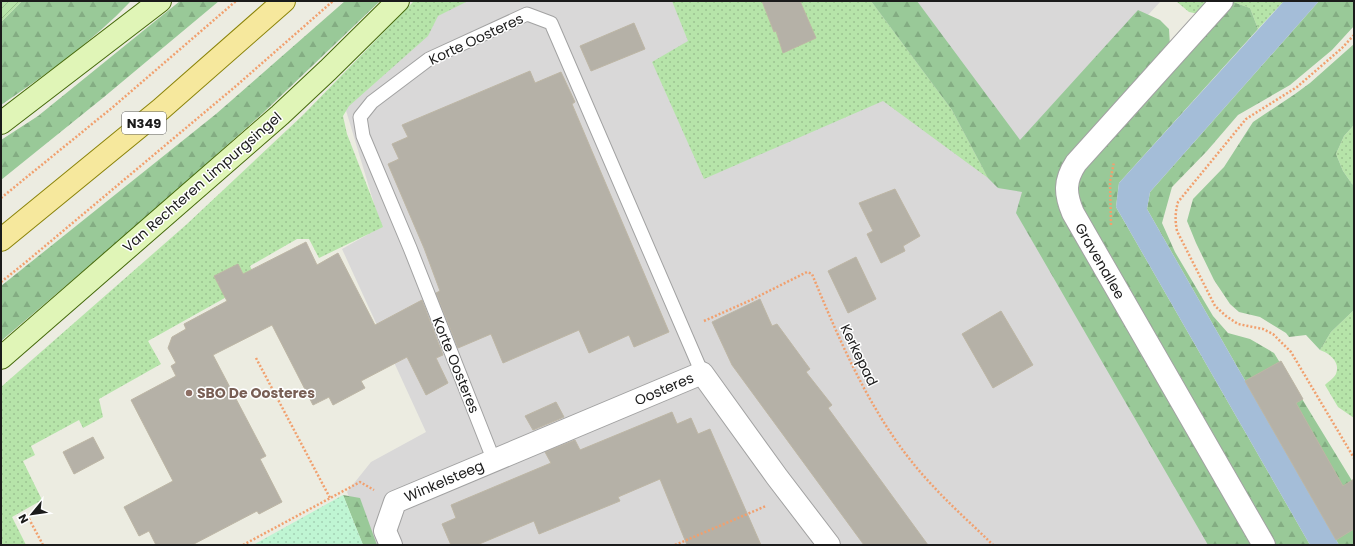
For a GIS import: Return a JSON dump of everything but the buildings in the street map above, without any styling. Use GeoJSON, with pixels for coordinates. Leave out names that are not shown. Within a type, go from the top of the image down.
{"type":"FeatureCollection","features":[{"type":"Feature","properties":{"kind":"main road"},"geometry":{"type":"LineString","coordinates":[[1,123],[160,1]]}},
{"type":"Feature","properties":{"kind":"main road","name":"N349"},"geometry":{"type":"LineString","coordinates":[[1,240],[161,109],[284,1]]}},
{"type":"Feature","properties":{"kind":"main road","name":"Van Rechteren Limpurgsingel"},"geometry":{"type":"LineString","coordinates":[[1,358],[280,115],[398,1]]}},
{"type":"Feature","properties":{"kind":"street","name":"Gravenallee"},"geometry":{"type":"LineString","coordinates":[[1222,1],[1076,163],[1068,175],[1066,184],[1068,203],[1072,213],[1264,545]]}},
{"type":"Feature","properties":{"kind":"street","name":"Oosteres"},"geometry":{"type":"LineString","coordinates":[[494,460],[702,372],[829,545]]}},
{"type":"Feature","properties":{"kind":"street","name":"Winkelsteeg"},"geometry":{"type":"LineString","coordinates":[[391,545],[385,531],[395,502],[494,460]]}},
{"type":"Feature","properties":{"kind":"lane","name":"Korte Oosteres"},"geometry":{"type":"LineString","coordinates":[[494,460],[410,248],[363,136],[360,117],[372,102],[429,59],[527,14],[551,23],[702,372]]}},
{"type":"Feature","properties":{"kind":"path"},"geometry":{"type":"LineString","coordinates":[[1,198],[113,107],[236,1]]}},
{"type":"Feature","properties":{"kind":"path"},"geometry":{"type":"LineString","coordinates":[[1,282],[230,91],[333,1]]}},
{"type":"Feature","properties":{"kind":"path"},"geometry":{"type":"LineString","coordinates":[[1354,35],[1342,48],[1297,87],[1246,119],[1178,202],[1175,211],[1177,230],[1216,306],[1226,316],[1238,324],[1273,334],[1282,342],[1291,352],[1354,458]]}},
{"type":"Feature","properties":{"kind":"path"},"geometry":{"type":"LineString","coordinates":[[1112,227],[1110,182],[1114,160]]}},
{"type":"Feature","properties":{"kind":"path","name":"Kerkepad"},"geometry":{"type":"LineString","coordinates":[[684,330],[751,300],[807,272],[812,274],[854,371],[882,419],[910,459],[932,485],[993,545]]}},
{"type":"Feature","properties":{"kind":"path"},"geometry":{"type":"LineString","coordinates":[[256,358],[330,498]]}},
{"type":"Feature","properties":{"kind":"path","name":"Winkelsteeg"},"geometry":{"type":"LineString","coordinates":[[243,545],[360,482],[395,502]]}},
{"type":"Feature","properties":{"kind":"path"},"geometry":{"type":"LineString","coordinates":[[675,545],[791,495]]}},
{"type":"Feature","properties":{"kind":"path"},"geometry":{"type":"LineString","coordinates":[[27,515],[43,545]]}},
{"type":"Feature","properties":{"kind":"shaded area"},"geometry":{"type":"Polygon","coordinates":[[[451,1],[1161,1],[1025,147],[1213,545],[368,545],[347,492],[371,462],[426,432],[342,249],[381,227],[345,107],[451,1]]]}},
{"type":"Feature","properties":{"kind":"green space"},"geometry":{"type":"Polygon","coordinates":[[[1,1],[22,1],[1,22],[1,1]]]}},
{"type":"Feature","properties":{"kind":"green space"},"geometry":{"type":"Polygon","coordinates":[[[22,1],[131,1],[101,30],[53,69],[1,105],[1,22],[22,1]]]}},
{"type":"Feature","properties":{"kind":"green space"},"geometry":{"type":"Polygon","coordinates":[[[180,1],[219,1],[104,97],[1,180],[1,140],[38,116],[180,1]]]}},
{"type":"Feature","properties":{"kind":"green space"},"geometry":{"type":"Polygon","coordinates":[[[345,1],[380,1],[263,113],[157,208],[1,341],[1,286],[216,114],[345,1]]]}},
{"type":"Feature","properties":{"kind":"green space"},"geometry":{"type":"Polygon","coordinates":[[[414,1],[468,1],[438,16],[428,36],[349,106],[343,116],[347,134],[383,227],[319,258],[309,239],[297,239],[250,266],[257,280],[148,341],[161,364],[99,399],[103,417],[83,428],[79,420],[31,446],[35,455],[23,461],[42,500],[12,517],[26,545],[1,545],[1,387],[187,224],[303,115],[414,1]]]}},
{"type":"Feature","properties":{"kind":"green space"},"geometry":{"type":"Polygon","coordinates":[[[672,1],[871,1],[952,110],[988,178],[883,101],[704,179],[652,62],[688,41],[672,1]]]}},
{"type":"Feature","properties":{"kind":"green space"},"geometry":{"type":"Polygon","coordinates":[[[871,1],[917,1],[1020,140],[1138,10],[1160,20],[1169,29],[1170,46],[1062,166],[1057,179],[1057,197],[1058,202],[1255,545],[1208,545],[1016,213],[1022,192],[998,188],[988,178],[952,110],[871,1]]]}},
{"type":"Feature","properties":{"kind":"green space"},"geometry":{"type":"Polygon","coordinates":[[[1176,1],[1211,1],[1199,14],[1189,12],[1176,1]]]}},
{"type":"Feature","properties":{"kind":"green space"},"geometry":{"type":"Polygon","coordinates":[[[1284,1],[1258,29],[1250,8],[1233,2],[1284,1]]]}},
{"type":"Feature","properties":{"kind":"green space"},"geometry":{"type":"Polygon","coordinates":[[[1319,1],[1354,1],[1354,26],[1332,50],[1290,85],[1238,115],[1207,151],[1172,187],[1162,223],[1175,252],[1213,316],[1228,333],[1250,339],[1274,353],[1354,484],[1354,545],[1339,545],[1147,209],[1150,192],[1319,1]]]}},
{"type":"Feature","properties":{"kind":"green space"},"geometry":{"type":"Polygon","coordinates":[[[1233,2],[1250,8],[1258,29],[1119,183],[1116,207],[1310,545],[1276,545],[1079,210],[1075,185],[1082,171],[1233,2]]]}},
{"type":"Feature","properties":{"kind":"green space"},"geometry":{"type":"Polygon","coordinates":[[[1354,44],[1354,125],[1344,136],[1336,154],[1343,171],[1354,185],[1354,310],[1331,332],[1320,350],[1306,335],[1289,337],[1286,333],[1260,317],[1239,312],[1230,304],[1214,280],[1187,221],[1193,199],[1224,167],[1253,122],[1310,83],[1354,44]]]}},
{"type":"Feature","properties":{"kind":"green space"},"geometry":{"type":"Polygon","coordinates":[[[1354,125],[1354,185],[1343,171],[1336,154],[1344,136],[1354,125]]]}},
{"type":"Feature","properties":{"kind":"green space"},"geometry":{"type":"Polygon","coordinates":[[[1354,310],[1354,418],[1338,407],[1325,385],[1336,374],[1337,366],[1336,362],[1327,353],[1320,350],[1331,332],[1354,310]]]}},
{"type":"Feature","properties":{"kind":"green space"},"geometry":{"type":"Polygon","coordinates":[[[343,495],[360,498],[377,545],[363,545],[343,495]]]}},
{"type":"Feature","properties":{"kind":"green space"},"geometry":{"type":"Polygon","coordinates":[[[343,495],[363,545],[253,545],[343,495]]]}},
{"type":"Feature","properties":{"kind":"water"},"geometry":{"type":"Polygon","coordinates":[[[1284,1],[1319,1],[1150,192],[1147,209],[1339,545],[1310,545],[1116,207],[1119,183],[1284,1]]]}},
{"type":"Feature","properties":{"kind":"place","name":"SBO De Oosteres"},"geometry":{"type":"Point","coordinates":[189,393]}}]}
